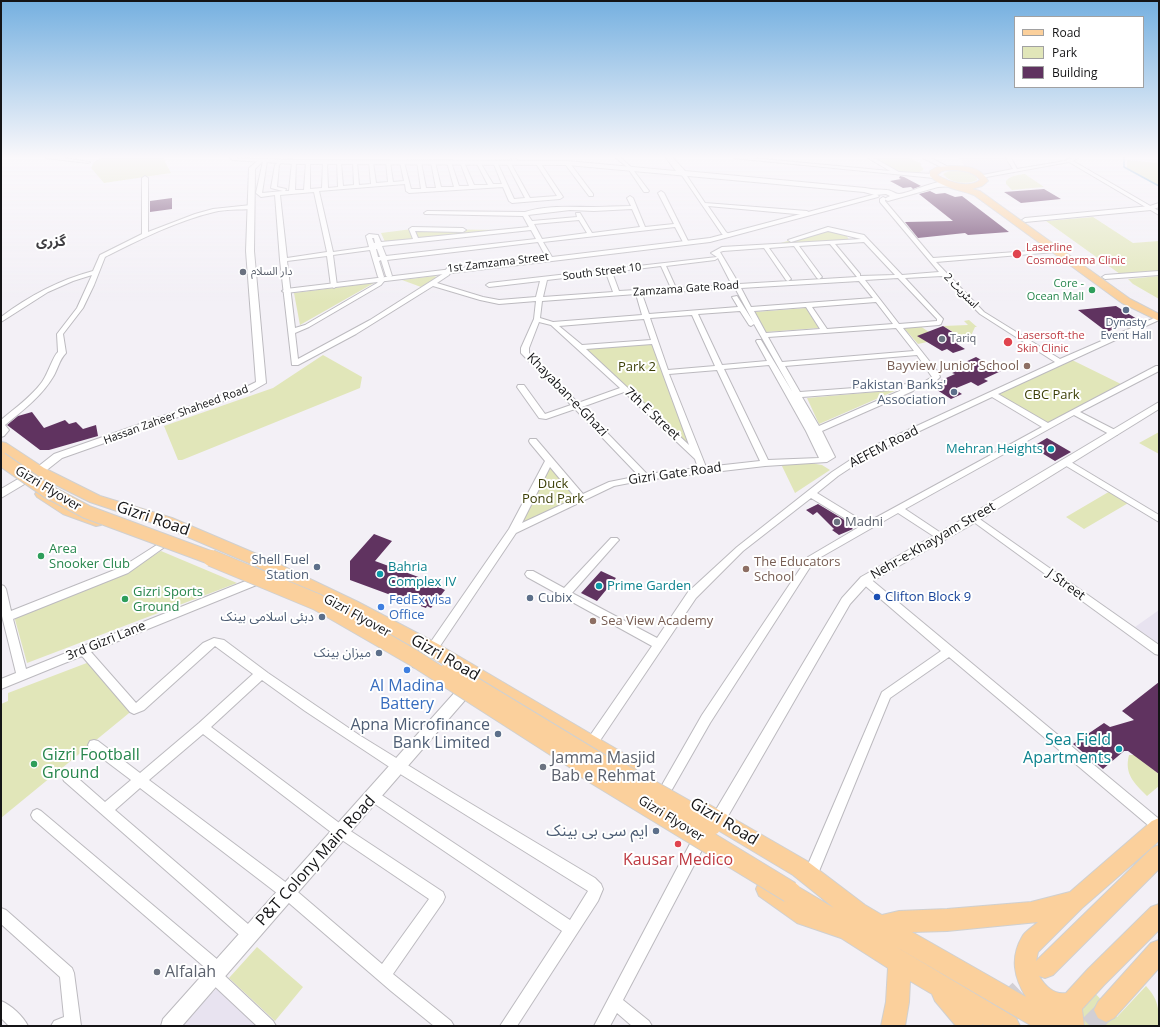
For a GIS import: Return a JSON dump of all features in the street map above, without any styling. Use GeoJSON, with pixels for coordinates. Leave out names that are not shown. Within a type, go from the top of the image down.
{"type":"FeatureCollection","features":[{"type":"Feature","properties":{"kind":"main road"},"geometry":{"type":"LineString","coordinates":[[1004,206],[1055,250],[1126,301],[1159,316]]}},
{"type":"Feature","properties":{"kind":"main road"},"geometry":{"type":"LineString","coordinates":[[1007,206],[1159,316]]}},
{"type":"Feature","properties":{"kind":"main road","name":"Gizri Road"},"geometry":{"type":"LineString","coordinates":[[1,446],[39,471],[94,500],[167,522],[275,569],[352,606],[432,649],[666,789],[719,818],[799,881]]}},
{"type":"Feature","properties":{"kind":"main road","name":"Gizri Flyover"},"geometry":{"type":"LineString","coordinates":[[1,452],[58,490],[144,525],[222,553],[310,590],[364,618],[799,881]]}},
{"type":"Feature","properties":{"kind":"main road","name":"Gizri Flyover"},"geometry":{"type":"LineString","coordinates":[[1,459],[48,491],[87,512],[175,544],[317,602],[414,658],[578,763],[799,881]]}},
{"type":"Feature","properties":{"kind":"main road","name":"Gizri Road"},"geometry":{"type":"LineString","coordinates":[[1,465],[68,511],[163,544],[257,581],[339,622],[461,695],[805,915],[842,927]]}},
{"type":"Feature","properties":{"kind":"main road"},"geometry":{"type":"LineString","coordinates":[[1159,827],[1074,901],[1030,944],[1025,951],[1024,963],[1027,978],[1044,998],[1059,1006],[1072,1004],[1096,978],[1159,916]]}},
{"type":"Feature","properties":{"kind":"main road"},"geometry":{"type":"LineString","coordinates":[[1045,967],[1159,855]]}},
{"type":"Feature","properties":{"kind":"main road"},"geometry":{"type":"LineString","coordinates":[[799,881],[1055,1026]]}},
{"type":"Feature","properties":{"kind":"main road"},"geometry":{"type":"LineString","coordinates":[[799,881],[842,927],[1008,1026]]}},
{"type":"Feature","properties":{"kind":"main road"},"geometry":{"type":"LineString","coordinates":[[871,922],[947,920],[1031,913],[1074,901]]}},
{"type":"Feature","properties":{"kind":"main road"},"geometry":{"type":"LineString","coordinates":[[1106,1010],[1159,951]]}},
{"type":"Feature","properties":{"kind":"main road"},"geometry":{"type":"LineString","coordinates":[[893,1026],[897,1012],[899,992],[899,962]]}},
{"type":"Feature","properties":{"kind":"main road"},"geometry":{"type":"LineString","coordinates":[[934,982],[965,1016],[971,1026]]}},
{"type":"Feature","properties":{"kind":"main road"},"geometry":{"type":"LineString","coordinates":[[1072,1004],[1070,1014],[1072,1026]]}},
{"type":"Feature","properties":{"kind":"street"},"geometry":{"type":"LineString","coordinates":[[144,206],[145,235]]}},
{"type":"Feature","properties":{"kind":"street"},"geometry":{"type":"LineString","coordinates":[[278,206],[286,290],[293,331],[295,363],[322,350],[435,282],[449,270]]}},
{"type":"Feature","properties":{"kind":"street"},"geometry":{"type":"LineString","coordinates":[[319,206],[330,255],[334,284]]}},
{"type":"Feature","properties":{"kind":"street"},"geometry":{"type":"LineString","coordinates":[[667,206],[686,242]]}},
{"type":"Feature","properties":{"kind":"street"},"geometry":{"type":"LineString","coordinates":[[707,206],[724,234],[728,236]]}},
{"type":"Feature","properties":{"kind":"street"},"geometry":{"type":"LineString","coordinates":[[728,206],[807,213]]}},
{"type":"Feature","properties":{"kind":"street","name":"1st Zamzama Street"},"geometry":{"type":"LineString","coordinates":[[286,290],[657,245],[710,240],[837,206]]}},
{"type":"Feature","properties":{"kind":"street","name":"اسٹریٹ 2"},"geometry":{"type":"LineString","coordinates":[[886,206],[942,272],[982,313],[1060,362]]}},
{"type":"Feature","properties":{"kind":"street"},"geometry":{"type":"LineString","coordinates":[[1147,206],[1159,213]]}},
{"type":"Feature","properties":{"kind":"street"},"geometry":{"type":"LineString","coordinates":[[1025,220],[1151,208],[1157,206]]}},
{"type":"Feature","properties":{"kind":"street"},"geometry":{"type":"LineString","coordinates":[[1,434],[5,430],[1,425],[33,397],[57,366],[58,356],[62,353],[60,334],[80,308],[102,256],[145,235],[212,211],[251,207]]}},
{"type":"Feature","properties":{"kind":"street","name":"Hassan Zaheer Shaheed Road"},"geometry":{"type":"LineString","coordinates":[[39,471],[58,456],[249,389],[260,383],[250,251],[251,207]]}},
{"type":"Feature","properties":{"kind":"street"},"geometry":{"type":"LineString","coordinates":[[427,213],[525,214],[570,208],[594,209],[634,207],[643,228]]}},
{"type":"Feature","properties":{"kind":"street"},"geometry":{"type":"LineString","coordinates":[[525,214],[549,257]]}},
{"type":"Feature","properties":{"kind":"street"},"geometry":{"type":"LineString","coordinates":[[284,262],[416,240],[501,230],[579,216],[590,234]]}},
{"type":"Feature","properties":{"kind":"street"},"geometry":{"type":"LineString","coordinates":[[377,260],[676,225]]}},
{"type":"Feature","properties":{"kind":"street"},"geometry":{"type":"LineString","coordinates":[[416,240],[412,229],[501,230]]}},
{"type":"Feature","properties":{"kind":"street"},"geometry":{"type":"LineString","coordinates":[[763,334],[939,323],[940,321],[940,319],[862,236],[828,230],[774,245]]}},
{"type":"Feature","properties":{"kind":"street"},"geometry":{"type":"LineString","coordinates":[[774,245],[866,240]]}},
{"type":"Feature","properties":{"kind":"street"},"geometry":{"type":"LineString","coordinates":[[794,395],[924,385],[936,377],[934,372],[831,242]]}},
{"type":"Feature","properties":{"kind":"street"},"geometry":{"type":"LineString","coordinates":[[795,244],[820,277]]}},
{"type":"Feature","properties":{"kind":"street","name":"South Street 10"},"geometry":{"type":"LineString","coordinates":[[489,286],[663,265],[715,256],[717,251],[722,250],[774,245]]}},
{"type":"Feature","properties":{"kind":"street"},"geometry":{"type":"LineString","coordinates":[[765,246],[788,279]]}},
{"type":"Feature","properties":{"kind":"street"},"geometry":{"type":"LineString","coordinates":[[293,331],[307,326],[379,284],[384,278],[384,259],[376,247]]}},
{"type":"Feature","properties":{"kind":"street"},"geometry":{"type":"LineString","coordinates":[[376,247],[377,260],[384,278]]}},
{"type":"Feature","properties":{"kind":"street"},"geometry":{"type":"LineString","coordinates":[[933,260],[1055,250]]}},
{"type":"Feature","properties":{"kind":"street"},"geometry":{"type":"LineString","coordinates":[[715,256],[718,253],[732,285],[746,309],[772,363],[794,395],[814,430],[910,389],[912,388],[911,385]]}},
{"type":"Feature","properties":{"kind":"street","name":"1st Zamzama Street"},"geometry":{"type":"LineString","coordinates":[[522,262],[549,257],[584,254]]}},
{"type":"Feature","properties":{"kind":"street"},"geometry":{"type":"LineString","coordinates":[[663,265],[673,287]]}},
{"type":"Feature","properties":{"kind":"street"},"geometry":{"type":"LineString","coordinates":[[608,271],[616,290]]}},
{"type":"Feature","properties":{"kind":"street"},"geometry":{"type":"LineString","coordinates":[[1,320],[14,310],[58,284],[96,272]]}},
{"type":"Feature","properties":{"kind":"street","name":"Zamzama Gate Road"},"geometry":{"type":"LineString","coordinates":[[540,298],[859,276],[942,272]]}},
{"type":"Feature","properties":{"kind":"street"},"geometry":{"type":"LineString","coordinates":[[1104,277],[1159,273]]}},
{"type":"Feature","properties":{"kind":"street","name":"Zamzama Gate Road"},"geometry":{"type":"LineString","coordinates":[[732,285],[788,279],[804,280],[820,277],[859,276]]}},
{"type":"Feature","properties":{"kind":"street","name":"Khayaban-e-Ghazi"},"geometry":{"type":"LineString","coordinates":[[544,279],[537,319],[525,348],[525,353],[645,476]]}},
{"type":"Feature","properties":{"kind":"street","name":"Zamzama Gate Road"},"geometry":{"type":"LineString","coordinates":[[435,282],[495,302],[616,290],[673,287],[688,288]]}},
{"type":"Feature","properties":{"kind":"street"},"geometry":{"type":"LineString","coordinates":[[638,292],[665,372],[703,470]]}},
{"type":"Feature","properties":{"kind":"street"},"geometry":{"type":"LineString","coordinates":[[537,319],[553,324],[877,300]]}},
{"type":"Feature","properties":{"kind":"street"},"geometry":{"type":"LineString","coordinates":[[808,305],[824,330]]}},
{"type":"Feature","properties":{"kind":"street"},"geometry":{"type":"LineString","coordinates":[[694,313],[765,463]]}},
{"type":"Feature","properties":{"kind":"street","name":"AEFEM Road"},"geometry":{"type":"LineString","coordinates":[[591,744],[692,595],[740,549],[834,474],[870,451],[1159,316]]}},
{"type":"Feature","properties":{"kind":"street"},"geometry":{"type":"LineString","coordinates":[[752,321],[763,334],[780,364],[794,395]]}},
{"type":"Feature","properties":{"kind":"street","name":"7th E Street"},"geometry":{"type":"LineString","coordinates":[[553,324],[580,347],[697,457]]}},
{"type":"Feature","properties":{"kind":"street"},"geometry":{"type":"LineString","coordinates":[[580,347],[655,342]]}},
{"type":"Feature","properties":{"kind":"street"},"geometry":{"type":"LineString","coordinates":[[780,364],[919,353]]}},
{"type":"Feature","properties":{"kind":"street"},"geometry":{"type":"LineString","coordinates":[[665,372],[772,363]]}},
{"type":"Feature","properties":{"kind":"street"},"geometry":{"type":"LineString","coordinates":[[666,789],[706,719],[811,559],[865,527],[1074,412],[1159,368]]}},
{"type":"Feature","properties":{"kind":"street"},"geometry":{"type":"LineString","coordinates":[[521,387],[542,416],[549,417],[625,389]]}},
{"type":"Feature","properties":{"kind":"street"},"geometry":{"type":"LineString","coordinates":[[992,394],[1048,427]]}},
{"type":"Feature","properties":{"kind":"street","name":"Nehr-e-Khayyam Street"},"geometry":{"type":"LineString","coordinates":[[719,818],[846,601],[865,580],[974,518],[1159,406]]}},
{"type":"Feature","properties":{"kind":"street"},"geometry":{"type":"LineString","coordinates":[[1074,412],[1114,433]]}},
{"type":"Feature","properties":{"kind":"street","name":"Gizri Gate Road"},"geometry":{"type":"LineString","coordinates":[[414,666],[432,649],[513,531],[612,484],[645,476],[765,463],[824,460],[830,458],[831,456],[814,430]]}},
{"type":"Feature","properties":{"kind":"street"},"geometry":{"type":"LineString","coordinates":[[533,441],[581,498]]}},
{"type":"Feature","properties":{"kind":"street"},"geometry":{"type":"LineString","coordinates":[[513,531],[550,460]]}},
{"type":"Feature","properties":{"kind":"street"},"geometry":{"type":"LineString","coordinates":[[1066,462],[1159,519]]}},
{"type":"Feature","properties":{"kind":"street"},"geometry":{"type":"LineString","coordinates":[[1,494],[39,471]]}},
{"type":"Feature","properties":{"kind":"street"},"geometry":{"type":"LineString","coordinates":[[810,494],[865,527]]}},
{"type":"Feature","properties":{"kind":"street"},"geometry":{"type":"LineString","coordinates":[[898,509],[941,537]]}},
{"type":"Feature","properties":{"kind":"street","name":"J Street"},"geometry":{"type":"LineString","coordinates":[[974,518],[1159,651]]}},
{"type":"Feature","properties":{"kind":"street"},"geometry":{"type":"LineString","coordinates":[[566,593],[614,540]]}},
{"type":"Feature","properties":{"kind":"street"},"geometry":{"type":"LineString","coordinates":[[7,617],[125,570],[163,544]]}},
{"type":"Feature","properties":{"kind":"street","name":"3rd Gizri Lane"},"geometry":{"type":"LineString","coordinates":[[1,684],[257,581],[275,569]]}},
{"type":"Feature","properties":{"kind":"street"},"geometry":{"type":"LineString","coordinates":[[530,574],[658,644]]}},
{"type":"Feature","properties":{"kind":"street"},"geometry":{"type":"LineString","coordinates":[[865,580],[1159,827]]}},
{"type":"Feature","properties":{"kind":"street"},"geometry":{"type":"LineString","coordinates":[[1,589],[22,675]]}},
{"type":"Feature","properties":{"kind":"street"},"geometry":{"type":"LineString","coordinates":[[83,650],[134,709],[140,706],[214,642],[220,643],[260,675],[399,767],[590,883],[596,889],[508,1026]]}},
{"type":"Feature","properties":{"kind":"street"},"geometry":{"type":"LineString","coordinates":[[799,881],[886,695],[950,651]]}},
{"type":"Feature","properties":{"kind":"street"},"geometry":{"type":"LineString","coordinates":[[106,809],[141,781],[260,675]]}},
{"type":"Feature","properties":{"kind":"street","name":"P&T Colony Main Road"},"geometry":{"type":"LineString","coordinates":[[170,1026],[461,695]]}},
{"type":"Feature","properties":{"kind":"street"},"geometry":{"type":"LineString","coordinates":[[203,727],[341,832],[438,897],[383,975]]}},
{"type":"Feature","properties":{"kind":"street"},"geometry":{"type":"LineString","coordinates":[[94,745],[287,892],[383,975],[446,1026]]}},
{"type":"Feature","properties":{"kind":"street"},"geometry":{"type":"LineString","coordinates":[[68,777],[250,935]]}},
{"type":"Feature","properties":{"kind":"street"},"geometry":{"type":"LineString","coordinates":[[373,796],[570,928]]}},
{"type":"Feature","properties":{"kind":"street"},"geometry":{"type":"LineString","coordinates":[[37,815],[216,973],[268,1026]]}},
{"type":"Feature","properties":{"kind":"street"},"geometry":{"type":"LineString","coordinates":[[602,1026],[697,845]]}},
{"type":"Feature","properties":{"kind":"street"},"geometry":{"type":"LineString","coordinates":[[1,915],[67,973],[68,1025]]}},
{"type":"Feature","properties":{"kind":"street"},"geometry":{"type":"LineString","coordinates":[[614,1002],[644,1026]]}},
{"type":"Feature","properties":{"kind":"street"},"geometry":{"type":"LineString","coordinates":[[1,1008],[20,1026]]}},
{"type":"Feature","properties":{"kind":"shaded area"},"geometry":{"type":"Polygon","coordinates":[[[1159,610],[1159,644],[1135,627],[1159,610]]]}},
{"type":"Feature","properties":{"kind":"shaded area"},"geometry":{"type":"Polygon","coordinates":[[[217,988],[257,1026],[181,1026],[217,988]]]}},
{"type":"Feature","properties":{"kind":"green space"},"geometry":{"type":"Polygon","coordinates":[[[1093,217],[1133,243],[1159,241],[1159,271],[1120,274],[1046,221],[1093,217]]]}},
{"type":"Feature","properties":{"kind":"green space"},"geometry":{"type":"Polygon","coordinates":[[[412,229],[501,230],[385,242],[381,233],[412,229]]]}},
{"type":"Feature","properties":{"kind":"green space"},"geometry":{"type":"Polygon","coordinates":[[[828,229],[844,232],[850,241],[774,245],[828,229]]]}},
{"type":"Feature","properties":{"kind":"green space"},"geometry":{"type":"Polygon","coordinates":[[[434,276],[437,277],[421,287],[402,280],[434,276]]]}},
{"type":"Feature","properties":{"kind":"green space"},"geometry":{"type":"Polygon","coordinates":[[[1159,276],[1159,299],[1133,284],[1128,279],[1159,276]]]}},
{"type":"Feature","properties":{"kind":"green space"},"geometry":{"type":"Polygon","coordinates":[[[374,283],[300,325],[294,293],[374,283]]]}},
{"type":"Feature","properties":{"kind":"green space"},"geometry":{"type":"Polygon","coordinates":[[[806,308],[819,328],[766,332],[755,312],[806,308]]]}},
{"type":"Feature","properties":{"kind":"green space"},"geometry":{"type":"Polygon","coordinates":[[[969,320],[977,327],[975,327],[969,340],[962,342],[960,336],[943,326],[968,325],[964,321],[969,320]]]}},
{"type":"Feature","properties":{"kind":"green space"},"geometry":{"type":"Polygon","coordinates":[[[920,326],[929,332],[927,342],[918,344],[903,327],[920,326]]]}},
{"type":"Feature","properties":{"kind":"green space","name":"Park 2"},"geometry":{"type":"Polygon","coordinates":[[[655,342],[697,457],[580,347],[655,342]]]}},
{"type":"Feature","properties":{"kind":"green space"},"geometry":{"type":"Polygon","coordinates":[[[323,355],[362,377],[360,388],[182,460],[178,460],[164,426],[273,388],[323,355]]]}},
{"type":"Feature","properties":{"kind":"green space","name":"CBC Park"},"geometry":{"type":"Polygon","coordinates":[[[1068,358],[1125,386],[1048,427],[992,394],[1068,358]]]}},
{"type":"Feature","properties":{"kind":"green space"},"geometry":{"type":"Polygon","coordinates":[[[897,390],[819,424],[807,398],[897,390]]]}},
{"type":"Feature","properties":{"kind":"green space"},"geometry":{"type":"Polygon","coordinates":[[[1159,432],[1159,454],[1139,443],[1159,432]]]}},
{"type":"Feature","properties":{"kind":"green space","name":"Duck Pond Park"},"geometry":{"type":"Polygon","coordinates":[[[550,460],[581,498],[513,531],[550,460]]]}},
{"type":"Feature","properties":{"kind":"green space"},"geometry":{"type":"Polygon","coordinates":[[[804,462],[822,465],[830,470],[795,493],[781,464],[804,462]]]}},
{"type":"Feature","properties":{"kind":"green space"},"geometry":{"type":"Polygon","coordinates":[[[1112,490],[1130,502],[1084,529],[1066,517],[1112,490]]]}},
{"type":"Feature","properties":{"kind":"green space","name":"Gizri Sports Ground"},"geometry":{"type":"Polygon","coordinates":[[[161,551],[237,583],[27,663],[14,616],[123,574],[161,551]]]}},
{"type":"Feature","properties":{"kind":"green space","name":"Gizri Football Ground"},"geometry":{"type":"Polygon","coordinates":[[[92,661],[134,709],[1,818],[1,704],[8,701],[8,693],[92,661]]]}},
{"type":"Feature","properties":{"kind":"green space"},"geometry":{"type":"Polygon","coordinates":[[[1129,755],[1135,755],[1159,774],[1159,786],[1147,796],[1131,778],[1128,768],[1129,755]]]}},
{"type":"Feature","properties":{"kind":"green space"},"geometry":{"type":"Polygon","coordinates":[[[257,947],[303,987],[275,1021],[229,978],[257,947]]]}},
{"type":"Feature","properties":{"kind":"green space"},"geometry":{"type":"Polygon","coordinates":[[[1146,986],[1153,995],[1157,1004],[1159,1026],[1086,1026],[1083,1021],[1082,1012],[1094,992],[1117,1017],[1146,986]]]}},
{"type":"Feature","properties":{"kind":"building"},"geometry":{"type":"Polygon","coordinates":[[[150,206],[172,206],[172,209],[150,212],[150,206]]]}},
{"type":"Feature","properties":{"kind":"building"},"geometry":{"type":"Polygon","coordinates":[[[934,206],[975,206],[1009,232],[968,235],[965,233],[918,238],[905,222],[953,221],[934,206]]]}},
{"type":"Feature","properties":{"kind":"building"},"geometry":{"type":"Polygon","coordinates":[[[1116,306],[1137,319],[1107,332],[1078,310],[1116,306]]]}},
{"type":"Feature","properties":{"kind":"building","name":"Tariq"},"geometry":{"type":"Polygon","coordinates":[[[943,326],[965,340],[957,344],[965,349],[953,353],[947,349],[942,351],[917,336],[943,326]]]}},
{"type":"Feature","properties":{"kind":"building"},"geometry":{"type":"Polygon","coordinates":[[[976,357],[1001,371],[984,379],[988,381],[978,386],[971,382],[954,389],[962,394],[951,399],[934,388],[938,386],[937,382],[966,367],[961,364],[976,357]]]}},
{"type":"Feature","properties":{"kind":"building"},"geometry":{"type":"Polygon","coordinates":[[[32,412],[44,428],[65,420],[69,424],[76,422],[83,429],[96,425],[98,436],[49,450],[40,450],[7,425],[18,416],[32,412]]]}},
{"type":"Feature","properties":{"kind":"building","name":"Mehran Heights"},"geometry":{"type":"Polygon","coordinates":[[[1047,438],[1071,452],[1055,461],[1032,447],[1047,438]]]}},
{"type":"Feature","properties":{"kind":"building","name":"Madni"},"geometry":{"type":"Polygon","coordinates":[[[818,504],[843,519],[853,529],[839,535],[832,530],[834,529],[817,512],[813,515],[806,510],[818,504]]]}},
{"type":"Feature","properties":{"kind":"building","name":"Bahria Complex IV"},"geometry":{"type":"Polygon","coordinates":[[[374,534],[392,541],[375,561],[443,586],[441,588],[445,590],[431,608],[427,606],[426,608],[350,580],[350,561],[374,534]]]}},
{"type":"Feature","properties":{"kind":"building","name":"Prime Garden"},"geometry":{"type":"Polygon","coordinates":[[[601,571],[616,578],[597,601],[581,593],[601,571]]]}},
{"type":"Feature","properties":{"kind":"building","name":"Sea Field Apartments"},"geometry":{"type":"Polygon","coordinates":[[[1159,682],[1159,774],[1128,751],[1124,751],[1103,769],[1073,744],[1104,723],[1110,727],[1134,720],[1122,711],[1159,682]]]}},
{"type":"Feature","properties":{"kind":"tunnel"},"geometry":{"type":"LineString","coordinates":[[982,1026],[1036,975]]}},
{"type":"Feature","properties":{"kind":"tunnel"},"geometry":{"type":"LineString","coordinates":[[1090,1026],[1106,1010]]}},
{"type":"Feature","properties":{"kind":"place","name":"Laserline Cosmoderma Clinic"},"geometry":{"type":"Point","coordinates":[1017,254]}},
{"type":"Feature","properties":{"kind":"place","name":"دار السلام"},"geometry":{"type":"Point","coordinates":[243,272]}},
{"type":"Feature","properties":{"kind":"place","name":"Core - Ocean Mall"},"geometry":{"type":"Point","coordinates":[1092,290]}},
{"type":"Feature","properties":{"kind":"place","name":"Dynasty Event Hall"},"geometry":{"type":"Point","coordinates":[1126,310]}},
{"type":"Feature","properties":{"kind":"place","name":"Tariq"},"geometry":{"type":"Point","coordinates":[942,339]}},
{"type":"Feature","properties":{"kind":"place","name":"Lasersoft-the Skin Clinic"},"geometry":{"type":"Point","coordinates":[1008,342]}},
{"type":"Feature","properties":{"kind":"place","name":"Bayview Junior School"},"geometry":{"type":"Point","coordinates":[1027,366]}},
{"type":"Feature","properties":{"kind":"place","name":"Pakistan Banks' Association"},"geometry":{"type":"Point","coordinates":[954,392]}},
{"type":"Feature","properties":{"kind":"place","name":"Mehran Heights"},"geometry":{"type":"Point","coordinates":[1051,449]}},
{"type":"Feature","properties":{"kind":"place","name":"Madni"},"geometry":{"type":"Point","coordinates":[837,522]}},
{"type":"Feature","properties":{"kind":"place","name":"Area Snooker Club"},"geometry":{"type":"Point","coordinates":[41,556]}},
{"type":"Feature","properties":{"kind":"place","name":"Shell Fuel Station"},"geometry":{"type":"Point","coordinates":[317,567]}},
{"type":"Feature","properties":{"kind":"place","name":"The Educators School"},"geometry":{"type":"Point","coordinates":[746,569]}},
{"type":"Feature","properties":{"kind":"place","name":"Bahria Complex IV"},"geometry":{"type":"Point","coordinates":[380,574]}},
{"type":"Feature","properties":{"kind":"place","name":"Prime Garden"},"geometry":{"type":"Point","coordinates":[599,586]}},
{"type":"Feature","properties":{"kind":"place","name":"Clifton Block 9"},"geometry":{"type":"Point","coordinates":[877,597]}},
{"type":"Feature","properties":{"kind":"place","name":"Cubix"},"geometry":{"type":"Point","coordinates":[530,598]}},
{"type":"Feature","properties":{"kind":"place","name":"Gizri Sports Ground"},"geometry":{"type":"Point","coordinates":[125,599]}},
{"type":"Feature","properties":{"kind":"place","name":"FedEx visa Office"},"geometry":{"type":"Point","coordinates":[381,607]}},
{"type":"Feature","properties":{"kind":"place","name":"دبئی اسلامی بینک"},"geometry":{"type":"Point","coordinates":[322,617]}},
{"type":"Feature","properties":{"kind":"place","name":"Sea View Academy"},"geometry":{"type":"Point","coordinates":[593,621]}},
{"type":"Feature","properties":{"kind":"place","name":"میزان بینک"},"geometry":{"type":"Point","coordinates":[379,653]}},
{"type":"Feature","properties":{"kind":"place","name":"Al Madina Battery"},"geometry":{"type":"Point","coordinates":[407,670]}},
{"type":"Feature","properties":{"kind":"place","name":"Apna Microfinance Bank Limited"},"geometry":{"type":"Point","coordinates":[498,734]}},
{"type":"Feature","properties":{"kind":"place","name":"Sea Field Apartments"},"geometry":{"type":"Point","coordinates":[1119,749]}},
{"type":"Feature","properties":{"kind":"place","name":"Gizri Football Ground"},"geometry":{"type":"Point","coordinates":[34,764]}},
{"type":"Feature","properties":{"kind":"place","name":"Jamma Masjid Bab e Rehmat"},"geometry":{"type":"Point","coordinates":[543,767]}},
{"type":"Feature","properties":{"kind":"place","name":"ایم سی بی بینک"},"geometry":{"type":"Point","coordinates":[656,831]}},
{"type":"Feature","properties":{"kind":"place","name":"Kausar Medico"},"geometry":{"type":"Point","coordinates":[678,844]}},
{"type":"Feature","properties":{"kind":"place","name":"Alfalah"},"geometry":{"type":"Point","coordinates":[157,972]}},
{"type":"Feature","properties":{"kind":"district","name":"گزری"},"geometry":{"type":"Point","coordinates":[51,242]}}]}
